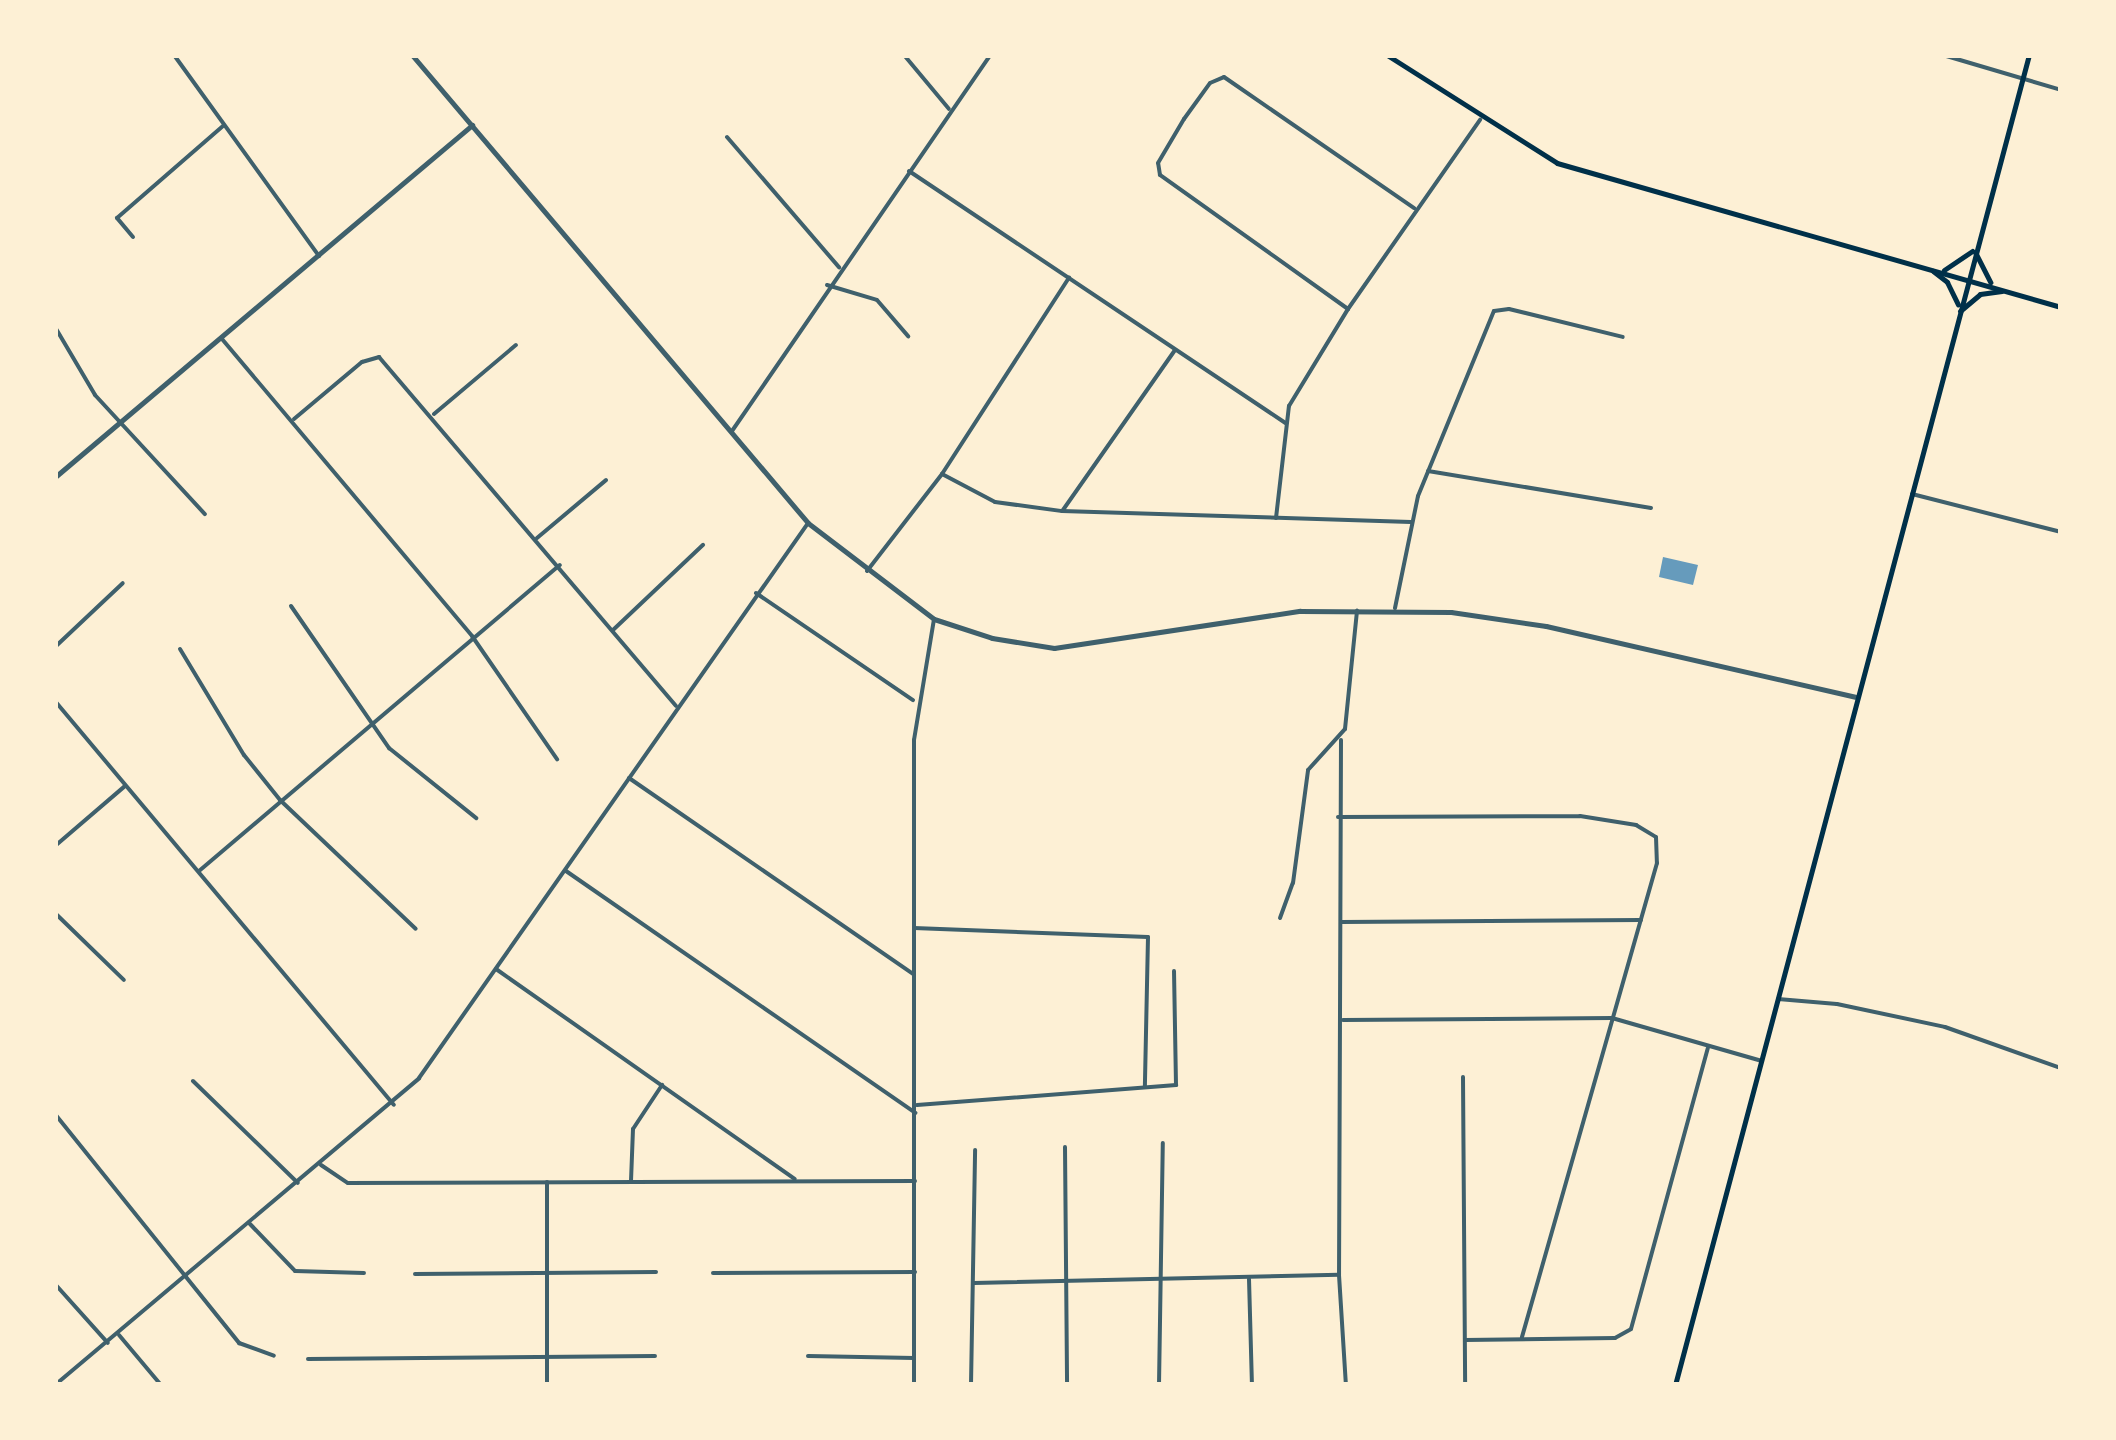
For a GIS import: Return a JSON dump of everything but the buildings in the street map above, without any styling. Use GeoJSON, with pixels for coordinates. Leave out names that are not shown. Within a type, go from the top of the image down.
{"type":"FeatureCollection","features":[{"type":"Feature","properties":{"kind":"main road"},"geometry":{"type":"LineString","coordinates":[[1387,55],[1480,120],[1582,172],[1994,285],[2061,307]]}},
{"type":"Feature","properties":{"kind":"main road"},"geometry":{"type":"LineString","coordinates":[[1675,1385],[1855,697],[2030,55]]}},
{"type":"Feature","properties":{"kind":"main road"},"geometry":{"type":"LineString","coordinates":[[1942,271],[1962,262],[1976,244]]}},
{"type":"Feature","properties":{"kind":"main road"},"geometry":{"type":"LineString","coordinates":[[1976,244],[1980,272],[1994,285]]}},
{"type":"Feature","properties":{"kind":"main road"},"geometry":{"type":"LineString","coordinates":[[1928,267],[1954,291],[1958,313]]}},
{"type":"Feature","properties":{"kind":"main road"},"geometry":{"type":"LineString","coordinates":[[1958,313],[1980,294],[2010,292]]}},
{"type":"Feature","properties":{"kind":"street"},"geometry":{"type":"LineString","coordinates":[[174,55],[319,256]]}},
{"type":"Feature","properties":{"kind":"street"},"geometry":{"type":"LineString","coordinates":[[412,55],[808,523],[934,619],[992,638],[1054,648],[1218,620],[1394,608],[1546,626],[1855,697]]}},
{"type":"Feature","properties":{"kind":"street"},"geometry":{"type":"LineString","coordinates":[[904,55],[950,109]]}},
{"type":"Feature","properties":{"kind":"street"},"geometry":{"type":"LineString","coordinates":[[732,431],[839,267],[990,55]]}},
{"type":"Feature","properties":{"kind":"street"},"geometry":{"type":"LineString","coordinates":[[1943,55],[2061,90]]}},
{"type":"Feature","properties":{"kind":"street"},"geometry":{"type":"LineString","coordinates":[[1348,308],[1160,174],[1158,163],[1184,119],[1210,83],[1224,77],[1414,208]]}},
{"type":"Feature","properties":{"kind":"street"},"geometry":{"type":"LineString","coordinates":[[1276,518],[1285,423],[1348,308],[1414,208],[1480,120]]}},
{"type":"Feature","properties":{"kind":"street"},"geometry":{"type":"LineString","coordinates":[[55,477],[472,124]]}},
{"type":"Feature","properties":{"kind":"street"},"geometry":{"type":"LineString","coordinates":[[133,236],[117,218],[223,126]]}},
{"type":"Feature","properties":{"kind":"street"},"geometry":{"type":"LineString","coordinates":[[727,137],[839,267]]}},
{"type":"Feature","properties":{"kind":"street"},"geometry":{"type":"LineString","coordinates":[[909,171],[1285,423]]}},
{"type":"Feature","properties":{"kind":"street"},"geometry":{"type":"LineString","coordinates":[[867,571],[942,474],[1070,278]]}},
{"type":"Feature","properties":{"kind":"street"},"geometry":{"type":"LineString","coordinates":[[828,285],[877,300],[908,336]]}},
{"type":"Feature","properties":{"kind":"street"},"geometry":{"type":"LineString","coordinates":[[1394,608],[1411,522],[1428,471],[1494,312],[1526,312],[1624,337]]}},
{"type":"Feature","properties":{"kind":"street"},"geometry":{"type":"LineString","coordinates":[[55,327],[86,385],[205,514]]}},
{"type":"Feature","properties":{"kind":"street"},"geometry":{"type":"LineString","coordinates":[[222,339],[294,419],[472,636],[557,759]]}},
{"type":"Feature","properties":{"kind":"street"},"geometry":{"type":"LineString","coordinates":[[434,414],[516,344]]}},
{"type":"Feature","properties":{"kind":"street"},"geometry":{"type":"LineString","coordinates":[[1062,511],[1175,350]]}},
{"type":"Feature","properties":{"kind":"street"},"geometry":{"type":"LineString","coordinates":[[294,419],[377,356],[434,414],[676,706]]}},
{"type":"Feature","properties":{"kind":"street"},"geometry":{"type":"LineString","coordinates":[[1428,471],[1651,508]]}},
{"type":"Feature","properties":{"kind":"street"},"geometry":{"type":"LineString","coordinates":[[942,474],[988,500],[1062,511],[1411,522]]}},
{"type":"Feature","properties":{"kind":"street"},"geometry":{"type":"LineString","coordinates":[[538,538],[606,480]]}},
{"type":"Feature","properties":{"kind":"street"},"geometry":{"type":"LineString","coordinates":[[1912,494],[2061,532]]}},
{"type":"Feature","properties":{"kind":"street"},"geometry":{"type":"LineString","coordinates":[[55,1385],[394,1104],[496,969],[676,706],[808,523]]}},
{"type":"Feature","properties":{"kind":"street"},"geometry":{"type":"LineString","coordinates":[[613,630],[703,545]]}},
{"type":"Feature","properties":{"kind":"street"},"geometry":{"type":"LineString","coordinates":[[199,871],[560,565]]}},
{"type":"Feature","properties":{"kind":"street"},"geometry":{"type":"LineString","coordinates":[[55,648],[124,583]]}},
{"type":"Feature","properties":{"kind":"street"},"geometry":{"type":"LineString","coordinates":[[756,593],[915,702]]}},
{"type":"Feature","properties":{"kind":"street"},"geometry":{"type":"LineString","coordinates":[[291,606],[369,724],[401,760],[476,818]]}},
{"type":"Feature","properties":{"kind":"street"},"geometry":{"type":"LineString","coordinates":[[1346,1385],[1339,1275],[1343,1020],[1338,817],[1341,740],[1357,611]]}},
{"type":"Feature","properties":{"kind":"street"},"geometry":{"type":"LineString","coordinates":[[914,1385],[915,702],[934,619]]}},
{"type":"Feature","properties":{"kind":"street"},"geometry":{"type":"LineString","coordinates":[[180,649],[244,755],[280,800],[416,929]]}},
{"type":"Feature","properties":{"kind":"street"},"geometry":{"type":"LineString","coordinates":[[55,701],[394,1104]]}},
{"type":"Feature","properties":{"kind":"street"},"geometry":{"type":"LineString","coordinates":[[1280,918],[1293,882],[1308,770],[1318,753],[1341,740]]}},
{"type":"Feature","properties":{"kind":"street"},"geometry":{"type":"LineString","coordinates":[[628,778],[913,974]]}},
{"type":"Feature","properties":{"kind":"street"},"geometry":{"type":"LineString","coordinates":[[55,846],[125,786]]}},
{"type":"Feature","properties":{"kind":"street"},"geometry":{"type":"LineString","coordinates":[[1338,817],[1580,816],[1636,825],[1656,837],[1658,849],[1641,920],[1522,1337]]}},
{"type":"Feature","properties":{"kind":"street"},"geometry":{"type":"LineString","coordinates":[[564,870],[915,1113]]}},
{"type":"Feature","properties":{"kind":"street"},"geometry":{"type":"LineString","coordinates":[[55,913],[124,980]]}},
{"type":"Feature","properties":{"kind":"street"},"geometry":{"type":"LineString","coordinates":[[1341,922],[1641,920]]}},
{"type":"Feature","properties":{"kind":"street"},"geometry":{"type":"LineString","coordinates":[[914,928],[1148,937],[1145,1086]]}},
{"type":"Feature","properties":{"kind":"street"},"geometry":{"type":"LineString","coordinates":[[496,969],[797,1180]]}},
{"type":"Feature","properties":{"kind":"street"},"geometry":{"type":"LineString","coordinates":[[915,1105],[978,1096],[995,1102],[1040,1100],[1176,1084],[1174,972]]}},
{"type":"Feature","properties":{"kind":"street"},"geometry":{"type":"LineString","coordinates":[[1778,999],[1837,1004],[1945,1028],[2061,1068]]}},
{"type":"Feature","properties":{"kind":"street"},"geometry":{"type":"LineString","coordinates":[[1343,1020],[1612,1018],[1762,1061]]}},
{"type":"Feature","properties":{"kind":"street"},"geometry":{"type":"LineString","coordinates":[[1465,1340],[1615,1338],[1631,1328],[1708,1048]]}},
{"type":"Feature","properties":{"kind":"street"},"geometry":{"type":"LineString","coordinates":[[1463,1077],[1465,1385]]}},
{"type":"Feature","properties":{"kind":"street"},"geometry":{"type":"LineString","coordinates":[[193,1081],[298,1183]]}},
{"type":"Feature","properties":{"kind":"street"},"geometry":{"type":"LineString","coordinates":[[631,1182],[634,1128],[662,1086]]}},
{"type":"Feature","properties":{"kind":"street"},"geometry":{"type":"LineString","coordinates":[[55,1114],[239,1343],[274,1356]]}},
{"type":"Feature","properties":{"kind":"street"},"geometry":{"type":"LineString","coordinates":[[1160,1385],[1163,1143]]}},
{"type":"Feature","properties":{"kind":"street"},"geometry":{"type":"LineString","coordinates":[[1064,1147],[1067,1385]]}},
{"type":"Feature","properties":{"kind":"street"},"geometry":{"type":"LineString","coordinates":[[972,1385],[975,1150]]}},
{"type":"Feature","properties":{"kind":"street"},"geometry":{"type":"LineString","coordinates":[[320,1165],[344,1183],[914,1181]]}},
{"type":"Feature","properties":{"kind":"street"},"geometry":{"type":"LineString","coordinates":[[546,1182],[547,1385]]}},
{"type":"Feature","properties":{"kind":"street"},"geometry":{"type":"LineString","coordinates":[[250,1224],[295,1271],[364,1273]]}},
{"type":"Feature","properties":{"kind":"street"},"geometry":{"type":"LineString","coordinates":[[415,1274],[656,1272]]}},
{"type":"Feature","properties":{"kind":"street"},"geometry":{"type":"LineString","coordinates":[[713,1273],[915,1272]]}},
{"type":"Feature","properties":{"kind":"street"},"geometry":{"type":"LineString","coordinates":[[974,1283],[1339,1275]]}},
{"type":"Feature","properties":{"kind":"street"},"geometry":{"type":"LineString","coordinates":[[1249,1278],[1252,1385]]}},
{"type":"Feature","properties":{"kind":"street"},"geometry":{"type":"LineString","coordinates":[[55,1284],[108,1343]]}},
{"type":"Feature","properties":{"kind":"street"},"geometry":{"type":"LineString","coordinates":[[119,1334],[161,1385]]}},
{"type":"Feature","properties":{"kind":"street"},"geometry":{"type":"LineString","coordinates":[[308,1359],[655,1356]]}},
{"type":"Feature","properties":{"kind":"street"},"geometry":{"type":"LineString","coordinates":[[808,1356],[914,1358]]}},
{"type":"Feature","properties":{"kind":"water"},"geometry":{"type":"Polygon","coordinates":[[[1663,557],[1698,565],[1693,585],[1659,577],[1663,557]]]}}]}
